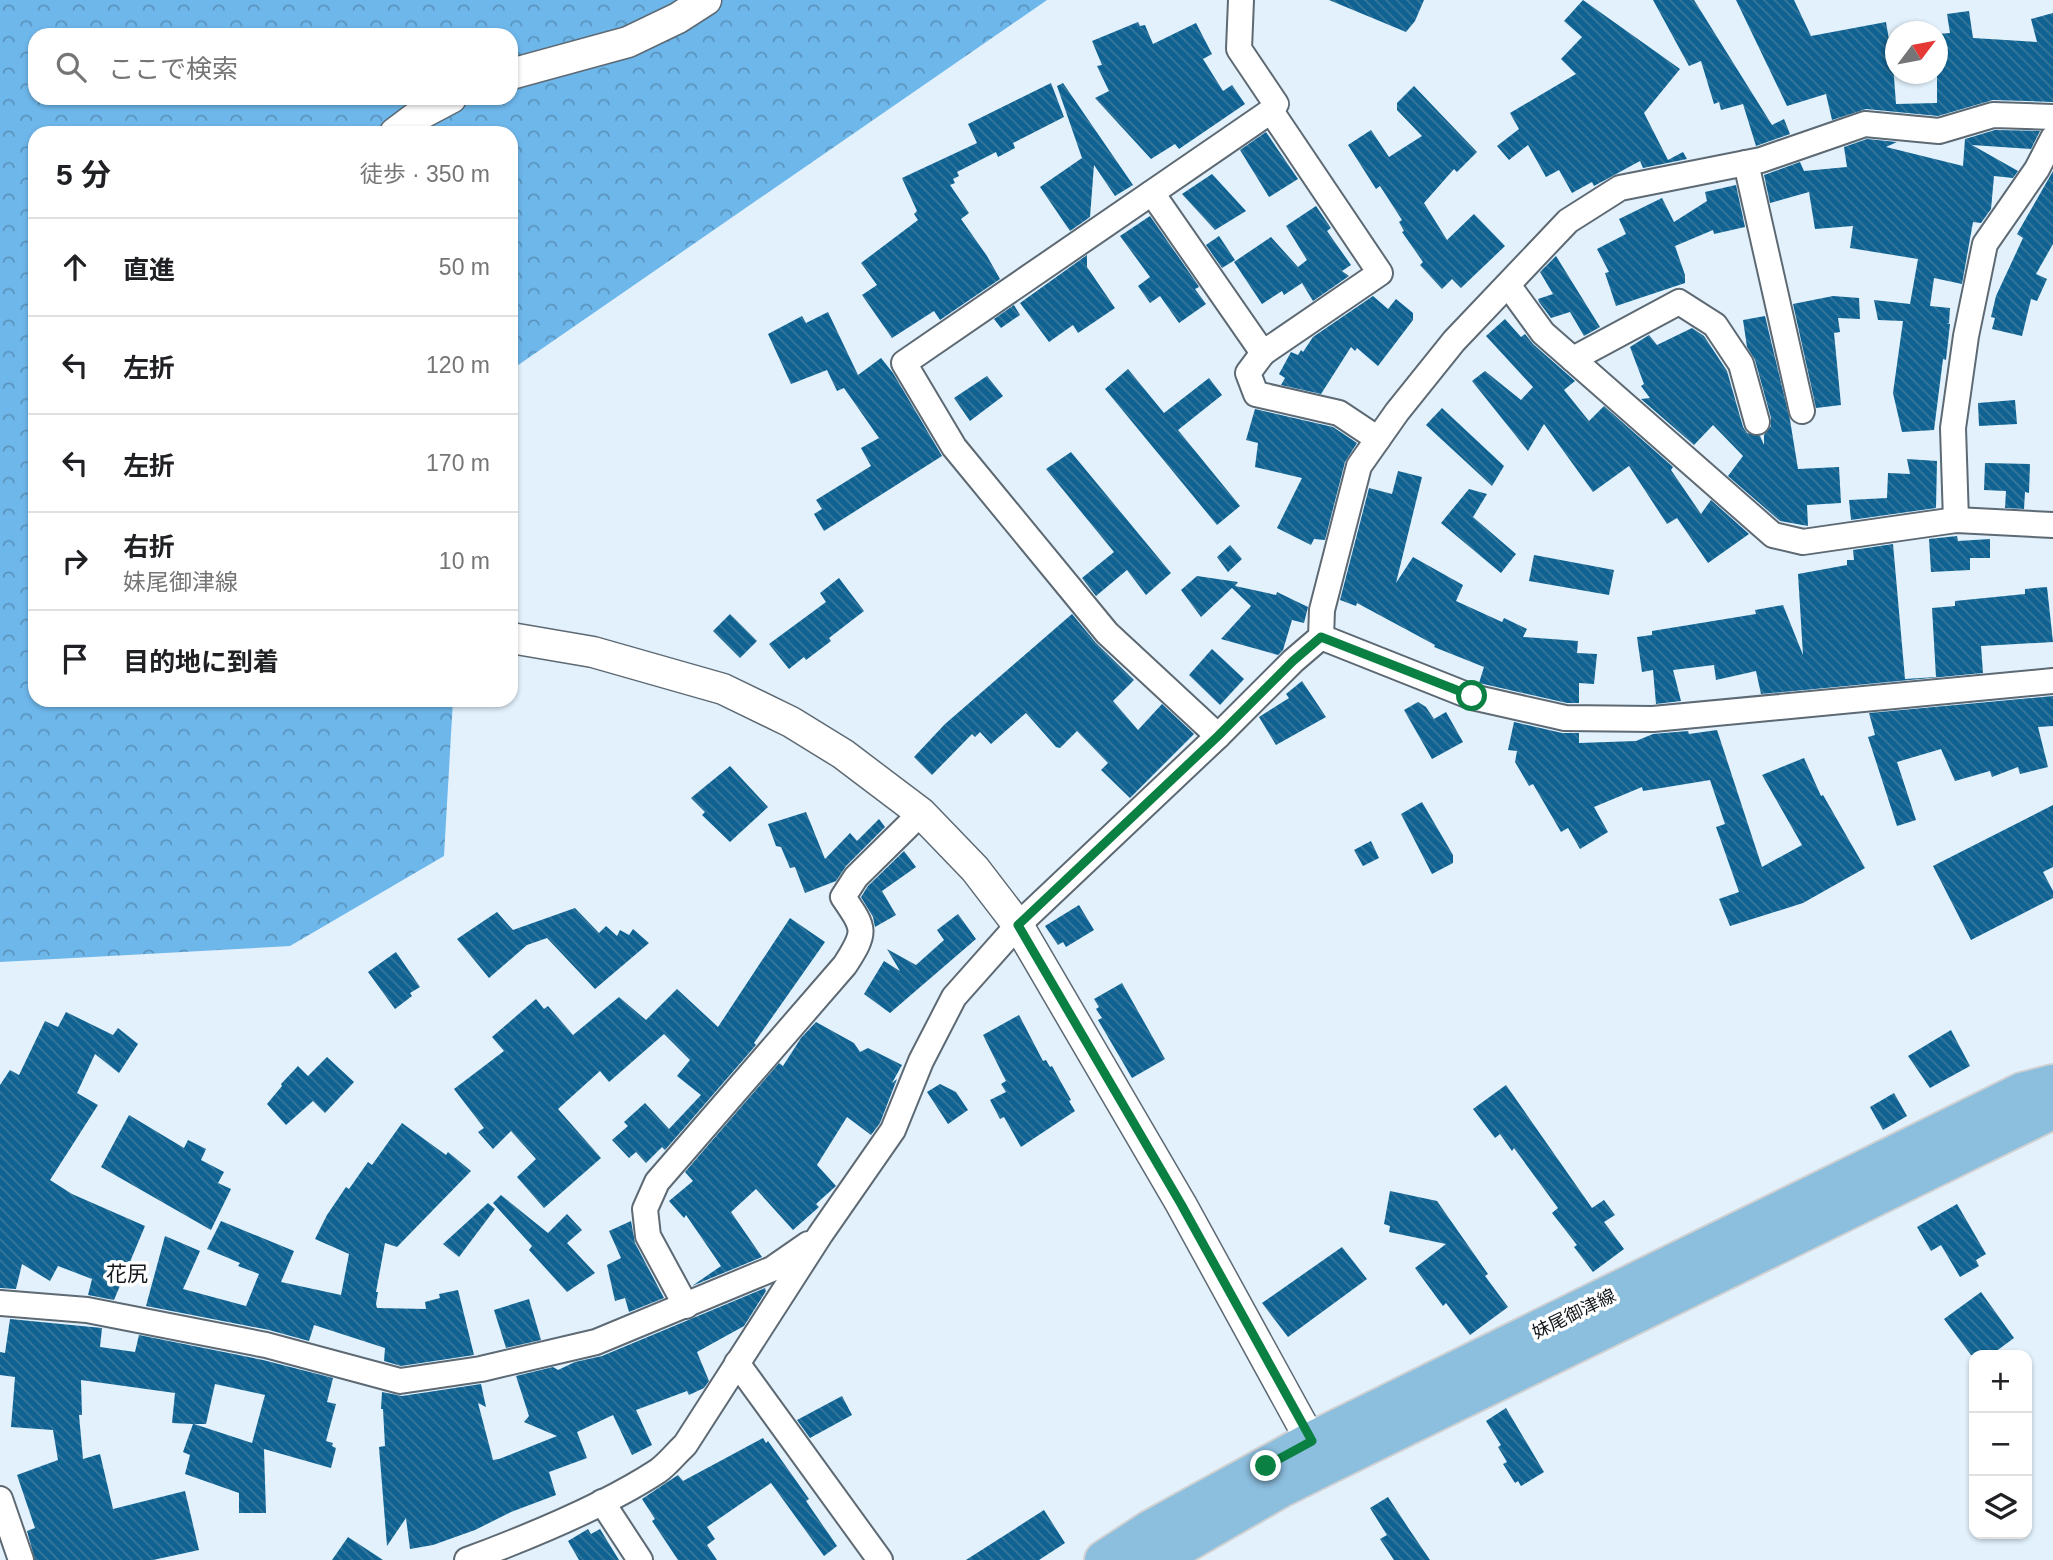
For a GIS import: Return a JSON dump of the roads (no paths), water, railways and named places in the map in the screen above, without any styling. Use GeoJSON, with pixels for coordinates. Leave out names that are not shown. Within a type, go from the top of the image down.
{"type":"FeatureCollection","features":[{"type":"Feature","properties":{"kind":"main road","name":"妹尾御津線"},"geometry":{"type":"LineString","coordinates":[[1156,1560],[1279,1489],[1318,1454],[2022,1092],[2053,1084]]}},
{"type":"Feature","properties":{"kind":"main road","name":"妹尾御津線"},"geometry":{"type":"LineString","coordinates":[[1104,1560],[1150,1530],[2042,1115],[2053,1107]]}},
{"type":"Feature","properties":{"kind":"street"},"geometry":{"type":"LineString","coordinates":[[518,72],[628,42],[678,18],[706,0]]}},
{"type":"Feature","properties":{"kind":"street"},"geometry":{"type":"LineString","coordinates":[[1218,736],[1107,634],[954,447],[904,363],[1270,111],[1276,104],[1239,50],[1241,0]]}},
{"type":"Feature","properties":{"kind":"street"},"geometry":{"type":"LineString","coordinates":[[404,126],[437,105]]}},
{"type":"Feature","properties":{"kind":"street"},"geometry":{"type":"LineString","coordinates":[[1270,111],[1380,273],[1263,353],[1248,373],[1256,394],[1339,412],[1378,439]]}},
{"type":"Feature","properties":{"kind":"street"},"geometry":{"type":"LineString","coordinates":[[467,1560],[505,1546],[602,1502],[659,1470],[685,1445],[820,1235],[893,1129],[921,1060],[954,997],[1018,925],[1321,637],[1322,610],[1359,466],[1454,341],[1568,221],[1619,188],[1746,163],[1865,124],[1939,131],[1993,115],[2053,117]]}},
{"type":"Feature","properties":{"kind":"street"},"geometry":{"type":"LineString","coordinates":[[1956,520],[1953,428],[1966,336],[1986,244],[2037,169],[2053,138]]}},
{"type":"Feature","properties":{"kind":"street"},"geometry":{"type":"LineString","coordinates":[[1746,163],[1802,411]]}},
{"type":"Feature","properties":{"kind":"street"},"geometry":{"type":"LineString","coordinates":[[1152,193],[1263,353]]}},
{"type":"Feature","properties":{"kind":"street"},"geometry":{"type":"LineString","coordinates":[[1508,285],[1543,333],[1773,535],[1803,542],[1956,520],[2053,525]]}},
{"type":"Feature","properties":{"kind":"street"},"geometry":{"type":"LineString","coordinates":[[1573,359],[1679,302],[1715,325],[1741,364],[1757,422]]}},
{"type":"Feature","properties":{"kind":"street"},"geometry":{"type":"LineString","coordinates":[[1321,637],[1472,696],[1565,718],[1653,719],[2053,681]]}},
{"type":"Feature","properties":{"kind":"street"},"geometry":{"type":"LineString","coordinates":[[518,639],[593,652],[723,689],[792,722],[833,747],[921,813],[975,869],[1018,925],[1181,1204],[1318,1454]]}},
{"type":"Feature","properties":{"kind":"street"},"geometry":{"type":"LineString","coordinates":[[686,1306],[648,1236],[645,1209],[657,1182],[845,965],[860,942],[861,923],[843,897],[856,877],[921,813]]}},
{"type":"Feature","properties":{"kind":"street"},"geometry":{"type":"LineString","coordinates":[[0,1303],[87,1310],[266,1345],[400,1381],[481,1369],[596,1342],[772,1269],[820,1235]]}},
{"type":"Feature","properties":{"kind":"street"},"geometry":{"type":"LineString","coordinates":[[737,1363],[880,1560]]}},
{"type":"Feature","properties":{"kind":"street"},"geometry":{"type":"LineString","coordinates":[[0,1499],[20,1560]]}},
{"type":"Feature","properties":{"kind":"street"},"geometry":{"type":"LineString","coordinates":[[602,1502],[640,1560]]}},
{"type":"Feature","properties":{"kind":"district","name":"花尻"},"geometry":{"type":"Point","coordinates":[127,1273]}}]}
